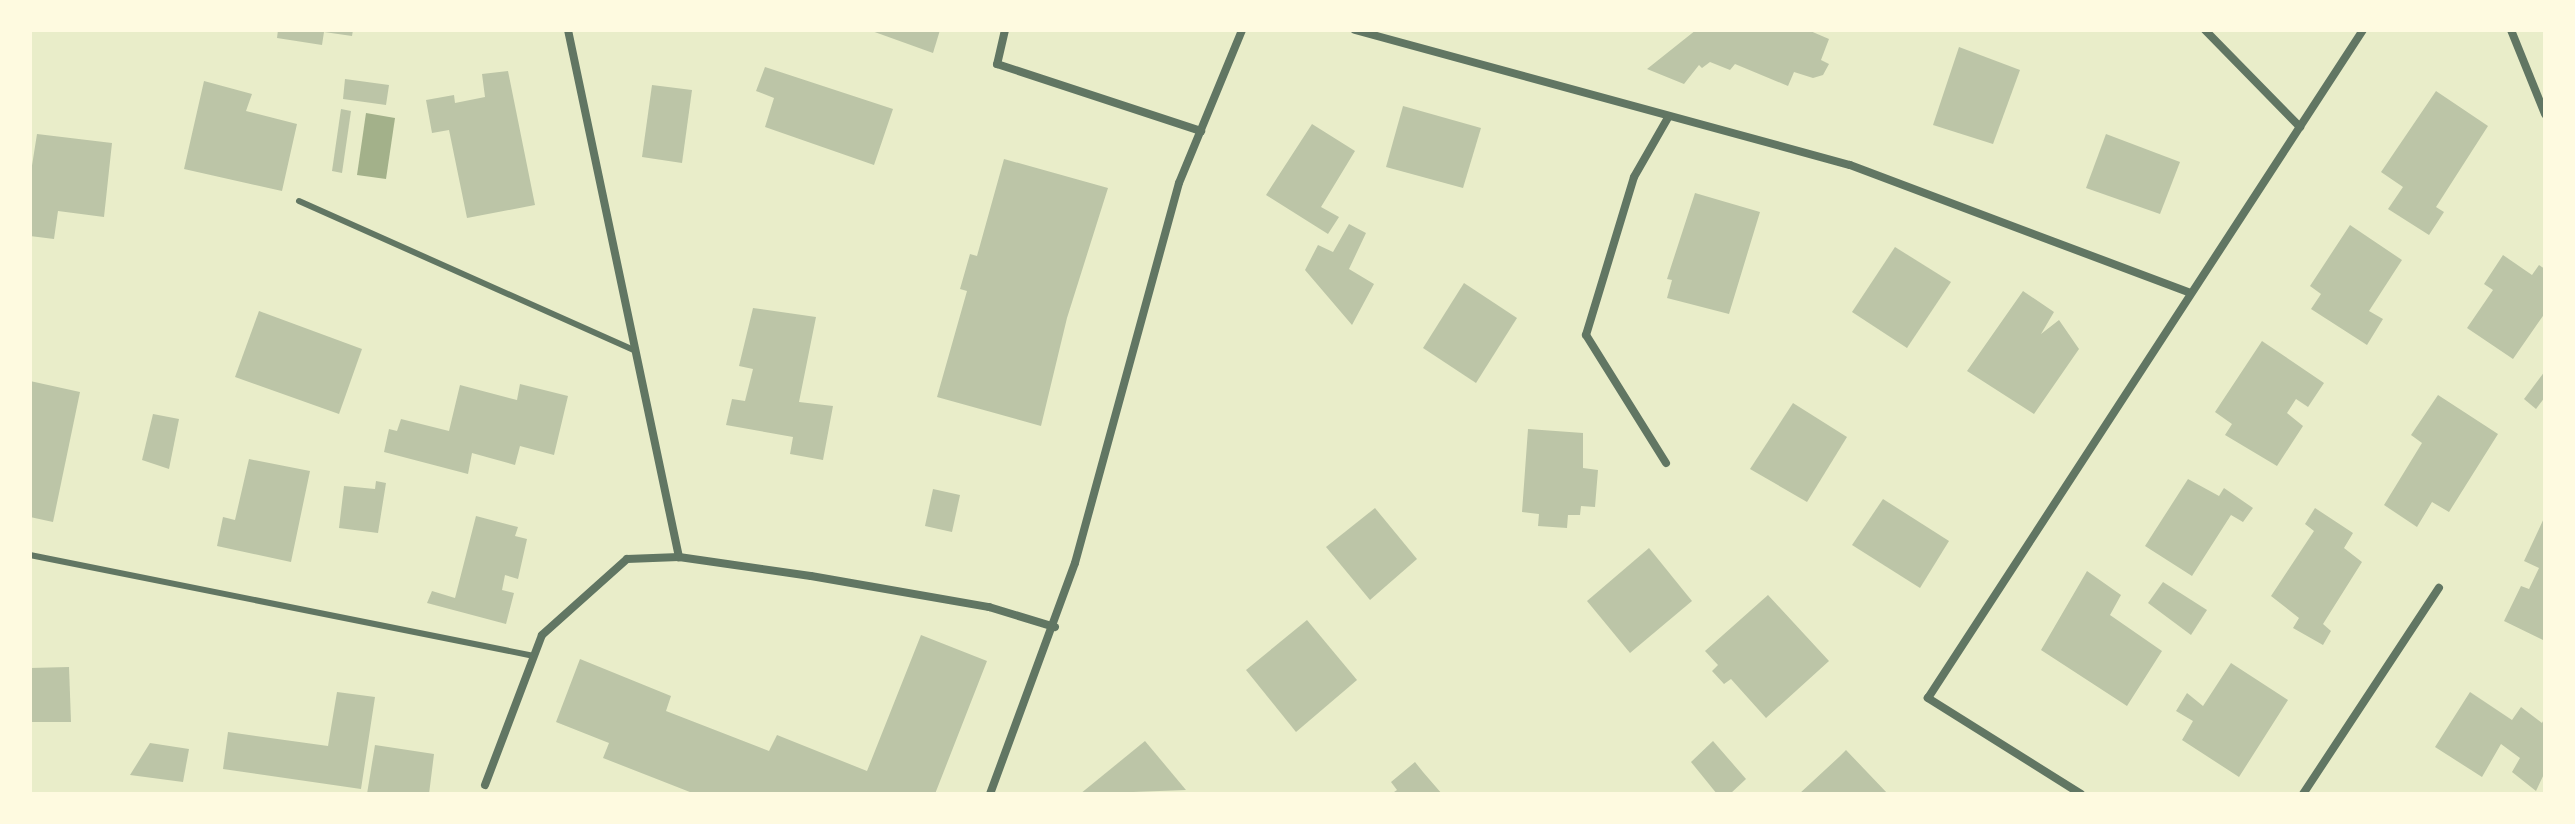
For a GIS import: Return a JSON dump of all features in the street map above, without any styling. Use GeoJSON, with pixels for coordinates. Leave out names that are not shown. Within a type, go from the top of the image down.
{"type":"FeatureCollection","features":[{"type":"Feature","properties":{"kind":"street"},"geometry":{"type":"LineString","coordinates":[[568,30],[679,557]]}},
{"type":"Feature","properties":{"kind":"street"},"geometry":{"type":"LineString","coordinates":[[1005,30],[997,64],[1201,131]]}},
{"type":"Feature","properties":{"kind":"street"},"geometry":{"type":"LineString","coordinates":[[990,794],[1055,627],[1179,183],[1242,30]]}},
{"type":"Feature","properties":{"kind":"street"},"geometry":{"type":"LineString","coordinates":[[1355,30],[1850,165],[2191,293]]}},
{"type":"Feature","properties":{"kind":"street"},"geometry":{"type":"LineString","coordinates":[[2205,30],[2300,127]]}},
{"type":"Feature","properties":{"kind":"street"},"geometry":{"type":"LineString","coordinates":[[2081,794],[1928,698],[2363,30]]}},
{"type":"Feature","properties":{"kind":"street"},"geometry":{"type":"LineString","coordinates":[[2511,30],[2545,114]]}},
{"type":"Feature","properties":{"kind":"street"},"geometry":{"type":"LineString","coordinates":[[1666,463],[1586,335],[1634,177],[1669,116]]}},
{"type":"Feature","properties":{"kind":"street"},"geometry":{"type":"LineString","coordinates":[[485,785],[542,635],[627,559],[679,557],[989,607],[1055,627]]}},
{"type":"Feature","properties":{"kind":"street"},"geometry":{"type":"LineString","coordinates":[[2303,794],[2439,588]]}},
{"type":"Feature","properties":{"kind":"lane"},"geometry":{"type":"LineString","coordinates":[[299,201],[634,350]]}},
{"type":"Feature","properties":{"kind":"lane"},"geometry":{"type":"LineString","coordinates":[[30,555],[534,656]]}},
{"type":"Feature","properties":{"kind":"shaded area"},"geometry":{"type":"Polygon","coordinates":[[[366,113],[395,118],[386,179],[357,175],[366,113]]]}},
{"type":"Feature","properties":{"kind":"building"},"geometry":{"type":"Polygon","coordinates":[[[278,30],[353,30],[352,36],[324,32],[322,45],[277,38],[278,30]]]}},
{"type":"Feature","properties":{"kind":"building"},"geometry":{"type":"Polygon","coordinates":[[[869,30],[940,30],[933,53],[869,30]]]}},
{"type":"Feature","properties":{"kind":"building"},"geometry":{"type":"Polygon","coordinates":[[[1696,30],[1808,30],[1829,39],[1821,60],[1829,64],[1823,75],[1813,78],[1794,72],[1788,86],[1735,64],[1730,70],[1710,62],[1702,68],[1699,65],[1684,84],[1647,69],[1696,30]]]}},
{"type":"Feature","properties":{"kind":"building"},"geometry":{"type":"Polygon","coordinates":[[[1959,47],[2020,70],[1993,144],[1933,125],[1959,47]]]}},
{"type":"Feature","properties":{"kind":"building"},"geometry":{"type":"Polygon","coordinates":[[[765,67],[893,109],[874,165],[765,127],[774,98],[756,91],[765,67]]]}},
{"type":"Feature","properties":{"kind":"building"},"geometry":{"type":"Polygon","coordinates":[[[508,71],[535,205],[467,218],[449,130],[432,133],[426,100],[454,95],[455,103],[485,97],[482,74],[508,71]]]}},
{"type":"Feature","properties":{"kind":"building"},"geometry":{"type":"Polygon","coordinates":[[[345,79],[389,85],[386,105],[343,99],[345,79]]]}},
{"type":"Feature","properties":{"kind":"building"},"geometry":{"type":"Polygon","coordinates":[[[204,81],[252,94],[246,111],[297,124],[282,191],[184,169],[204,81]]]}},
{"type":"Feature","properties":{"kind":"building"},"geometry":{"type":"Polygon","coordinates":[[[652,85],[692,90],[682,163],[642,157],[652,85]]]}},
{"type":"Feature","properties":{"kind":"building"},"geometry":{"type":"Polygon","coordinates":[[[2436,91],[2488,126],[2436,207],[2444,212],[2429,235],[2388,209],[2403,187],[2381,172],[2436,91]]]}},
{"type":"Feature","properties":{"kind":"building"},"geometry":{"type":"Polygon","coordinates":[[[1403,106],[1481,128],[1463,188],[1386,167],[1403,106]]]}},
{"type":"Feature","properties":{"kind":"building"},"geometry":{"type":"Polygon","coordinates":[[[341,109],[351,111],[342,173],[332,171],[341,109]]]}},
{"type":"Feature","properties":{"kind":"building"},"geometry":{"type":"Polygon","coordinates":[[[1312,124],[1355,151],[1321,207],[1339,217],[1328,234],[1266,195],[1312,124]]]}},
{"type":"Feature","properties":{"kind":"building"},"geometry":{"type":"Polygon","coordinates":[[[37,134],[112,143],[104,217],[58,211],[54,239],[30,236],[30,178],[37,134]]]}},
{"type":"Feature","properties":{"kind":"building"},"geometry":{"type":"Polygon","coordinates":[[[2106,134],[2180,162],[2160,214],[2086,188],[2106,134]]]}},
{"type":"Feature","properties":{"kind":"building"},"geometry":{"type":"Polygon","coordinates":[[[1004,159],[1108,188],[1067,318],[1041,426],[937,397],[967,291],[960,289],[970,254],[977,256],[1004,159]]]}},
{"type":"Feature","properties":{"kind":"building"},"geometry":{"type":"Polygon","coordinates":[[[1695,193],[1760,212],[1729,314],[1667,298],[1672,280],[1667,279],[1695,193]]]}},
{"type":"Feature","properties":{"kind":"building"},"geometry":{"type":"Polygon","coordinates":[[[1349,224],[1366,233],[1349,269],[1374,284],[1352,325],[1305,270],[1318,245],[1333,252],[1349,224]]]}},
{"type":"Feature","properties":{"kind":"building"},"geometry":{"type":"Polygon","coordinates":[[[2350,225],[2402,260],[2369,311],[2383,319],[2367,345],[2311,309],[2321,294],[2310,286],[2350,225]]]}},
{"type":"Feature","properties":{"kind":"building"},"geometry":{"type":"Polygon","coordinates":[[[1895,247],[1951,282],[1907,348],[1852,312],[1895,247]]]}},
{"type":"Feature","properties":{"kind":"building"},"geometry":{"type":"Polygon","coordinates":[[[2503,255],[2532,275],[2539,265],[2545,269],[2545,313],[2513,359],[2467,328],[2493,290],[2484,284],[2503,255]]]}},
{"type":"Feature","properties":{"kind":"building"},"geometry":{"type":"Polygon","coordinates":[[[1464,283],[1517,318],[1476,383],[1423,348],[1464,283]]]}},
{"type":"Feature","properties":{"kind":"building"},"geometry":{"type":"Polygon","coordinates":[[[2023,291],[2054,312],[2041,334],[2059,320],[2079,349],[2034,414],[1967,371],[2023,291]]]}},
{"type":"Feature","properties":{"kind":"building"},"geometry":{"type":"Polygon","coordinates":[[[753,308],[816,317],[799,402],[833,406],[823,460],[790,454],[793,437],[726,425],[732,399],[745,401],[753,369],[739,366],[753,308]]]}},
{"type":"Feature","properties":{"kind":"building"},"geometry":{"type":"Polygon","coordinates":[[[259,311],[362,349],[339,414],[235,377],[259,311]]]}},
{"type":"Feature","properties":{"kind":"building"},"geometry":{"type":"Polygon","coordinates":[[[2262,341],[2324,383],[2308,407],[2296,399],[2287,413],[2303,426],[2277,466],[2225,435],[2232,424],[2215,412],[2262,341]]]}},
{"type":"Feature","properties":{"kind":"building"},"geometry":{"type":"Polygon","coordinates":[[[2545,371],[2545,397],[2536,409],[2524,399],[2545,371]]]}},
{"type":"Feature","properties":{"kind":"building"},"geometry":{"type":"Polygon","coordinates":[[[30,381],[80,392],[53,522],[30,517],[30,381]]]}},
{"type":"Feature","properties":{"kind":"building"},"geometry":{"type":"Polygon","coordinates":[[[520,384],[568,396],[554,455],[520,446],[515,465],[472,453],[468,474],[384,452],[389,429],[397,431],[401,419],[449,431],[460,385],[517,400],[520,384]]]}},
{"type":"Feature","properties":{"kind":"building"},"geometry":{"type":"Polygon","coordinates":[[[2438,395],[2498,434],[2449,512],[2432,502],[2417,527],[2384,505],[2422,443],[2411,435],[2438,395]]]}},
{"type":"Feature","properties":{"kind":"building"},"geometry":{"type":"Polygon","coordinates":[[[1793,403],[1847,437],[1807,502],[1750,469],[1793,403]]]}},
{"type":"Feature","properties":{"kind":"building"},"geometry":{"type":"Polygon","coordinates":[[[153,414],[179,419],[169,469],[142,460],[153,414]]]}},
{"type":"Feature","properties":{"kind":"building"},"geometry":{"type":"Polygon","coordinates":[[[1528,429],[1583,433],[1583,468],[1598,470],[1595,507],[1581,506],[1580,515],[1568,515],[1567,528],[1538,526],[1539,514],[1522,512],[1528,429]]]}},
{"type":"Feature","properties":{"kind":"building"},"geometry":{"type":"Polygon","coordinates":[[[249,459],[310,471],[291,562],[217,546],[223,517],[235,520],[249,459]]]}},
{"type":"Feature","properties":{"kind":"building"},"geometry":{"type":"Polygon","coordinates":[[[2188,479],[2219,496],[2224,488],[2253,508],[2243,522],[2231,515],[2192,576],[2145,546],[2188,479]]]}},
{"type":"Feature","properties":{"kind":"building"},"geometry":{"type":"Polygon","coordinates":[[[376,481],[386,483],[378,533],[339,528],[344,486],[375,489],[376,481]]]}},
{"type":"Feature","properties":{"kind":"building"},"geometry":{"type":"Polygon","coordinates":[[[933,489],[960,495],[952,532],[925,526],[933,489]]]}},
{"type":"Feature","properties":{"kind":"building"},"geometry":{"type":"Polygon","coordinates":[[[1883,499],[1949,541],[1920,588],[1852,545],[1883,499]]]}},
{"type":"Feature","properties":{"kind":"building"},"geometry":{"type":"Polygon","coordinates":[[[1375,508],[1417,559],[1370,600],[1326,547],[1375,508]]]}},
{"type":"Feature","properties":{"kind":"building"},"geometry":{"type":"Polygon","coordinates":[[[2315,508],[2353,533],[2344,548],[2362,562],[2323,624],[2331,631],[2323,645],[2293,628],[2299,618],[2271,596],[2314,531],[2305,524],[2315,508]]]}},
{"type":"Feature","properties":{"kind":"building"},"geometry":{"type":"Polygon","coordinates":[[[476,516],[518,527],[515,536],[527,539],[518,579],[505,575],[502,590],[514,593],[506,624],[427,603],[432,591],[455,598],[476,516]]]}},
{"type":"Feature","properties":{"kind":"building"},"geometry":{"type":"Polygon","coordinates":[[[2545,516],[2545,641],[2504,621],[2521,586],[2529,589],[2539,568],[2524,561],[2545,516]]]}},
{"type":"Feature","properties":{"kind":"building"},"geometry":{"type":"Polygon","coordinates":[[[1649,548],[1692,601],[1630,653],[1587,601],[1649,548]]]}},
{"type":"Feature","properties":{"kind":"building"},"geometry":{"type":"Polygon","coordinates":[[[2087,571],[2121,595],[2110,615],[2162,651],[2127,706],[2041,650],[2087,571]]]}},
{"type":"Feature","properties":{"kind":"building"},"geometry":{"type":"Polygon","coordinates":[[[2163,582],[2207,610],[2191,635],[2148,603],[2163,582]]]}},
{"type":"Feature","properties":{"kind":"building"},"geometry":{"type":"Polygon","coordinates":[[[1768,595],[1829,661],[1766,718],[1731,679],[1724,684],[1712,671],[1718,665],[1705,651],[1768,595]]]}},
{"type":"Feature","properties":{"kind":"building"},"geometry":{"type":"Polygon","coordinates":[[[1307,620],[1357,680],[1296,732],[1246,670],[1307,620]]]}},
{"type":"Feature","properties":{"kind":"building"},"geometry":{"type":"Polygon","coordinates":[[[921,635],[987,661],[935,794],[695,794],[603,758],[609,743],[556,722],[580,659],[671,696],[666,711],[769,751],[777,735],[867,771],[921,635]]]}},
{"type":"Feature","properties":{"kind":"building"},"geometry":{"type":"Polygon","coordinates":[[[2231,663],[2288,700],[2239,777],[2182,740],[2193,721],[2176,711],[2187,693],[2203,706],[2231,663]]]}},
{"type":"Feature","properties":{"kind":"building"},"geometry":{"type":"Polygon","coordinates":[[[69,667],[71,722],[30,722],[30,668],[69,667]]]}},
{"type":"Feature","properties":{"kind":"building"},"geometry":{"type":"Polygon","coordinates":[[[337,692],[375,697],[361,789],[223,769],[228,732],[328,746],[337,692]]]}},
{"type":"Feature","properties":{"kind":"building"},"geometry":{"type":"Polygon","coordinates":[[[2470,692],[2512,720],[2521,707],[2542,723],[2545,717],[2545,772],[2536,791],[2512,772],[2520,758],[2501,744],[2482,777],[2435,747],[2470,692]]]}},
{"type":"Feature","properties":{"kind":"building"},"geometry":{"type":"Polygon","coordinates":[[[1145,741],[1186,790],[1080,794],[1145,741]]]}},
{"type":"Feature","properties":{"kind":"building"},"geometry":{"type":"Polygon","coordinates":[[[1713,741],[1746,779],[1730,794],[1717,794],[1691,762],[1713,741]]]}},
{"type":"Feature","properties":{"kind":"building"},"geometry":{"type":"Polygon","coordinates":[[[150,743],[189,749],[183,782],[130,775],[150,743]]]}},
{"type":"Feature","properties":{"kind":"building"},"geometry":{"type":"Polygon","coordinates":[[[375,745],[434,754],[429,794],[367,794],[375,745]]]}},
{"type":"Feature","properties":{"kind":"building"},"geometry":{"type":"Polygon","coordinates":[[[1846,750],[1888,794],[1799,794],[1839,757],[1846,750]]]}},
{"type":"Feature","properties":{"kind":"building"},"geometry":{"type":"Polygon","coordinates":[[[1415,762],[1442,794],[1391,794],[1397,790],[1391,782],[1415,762]]]}}]}
